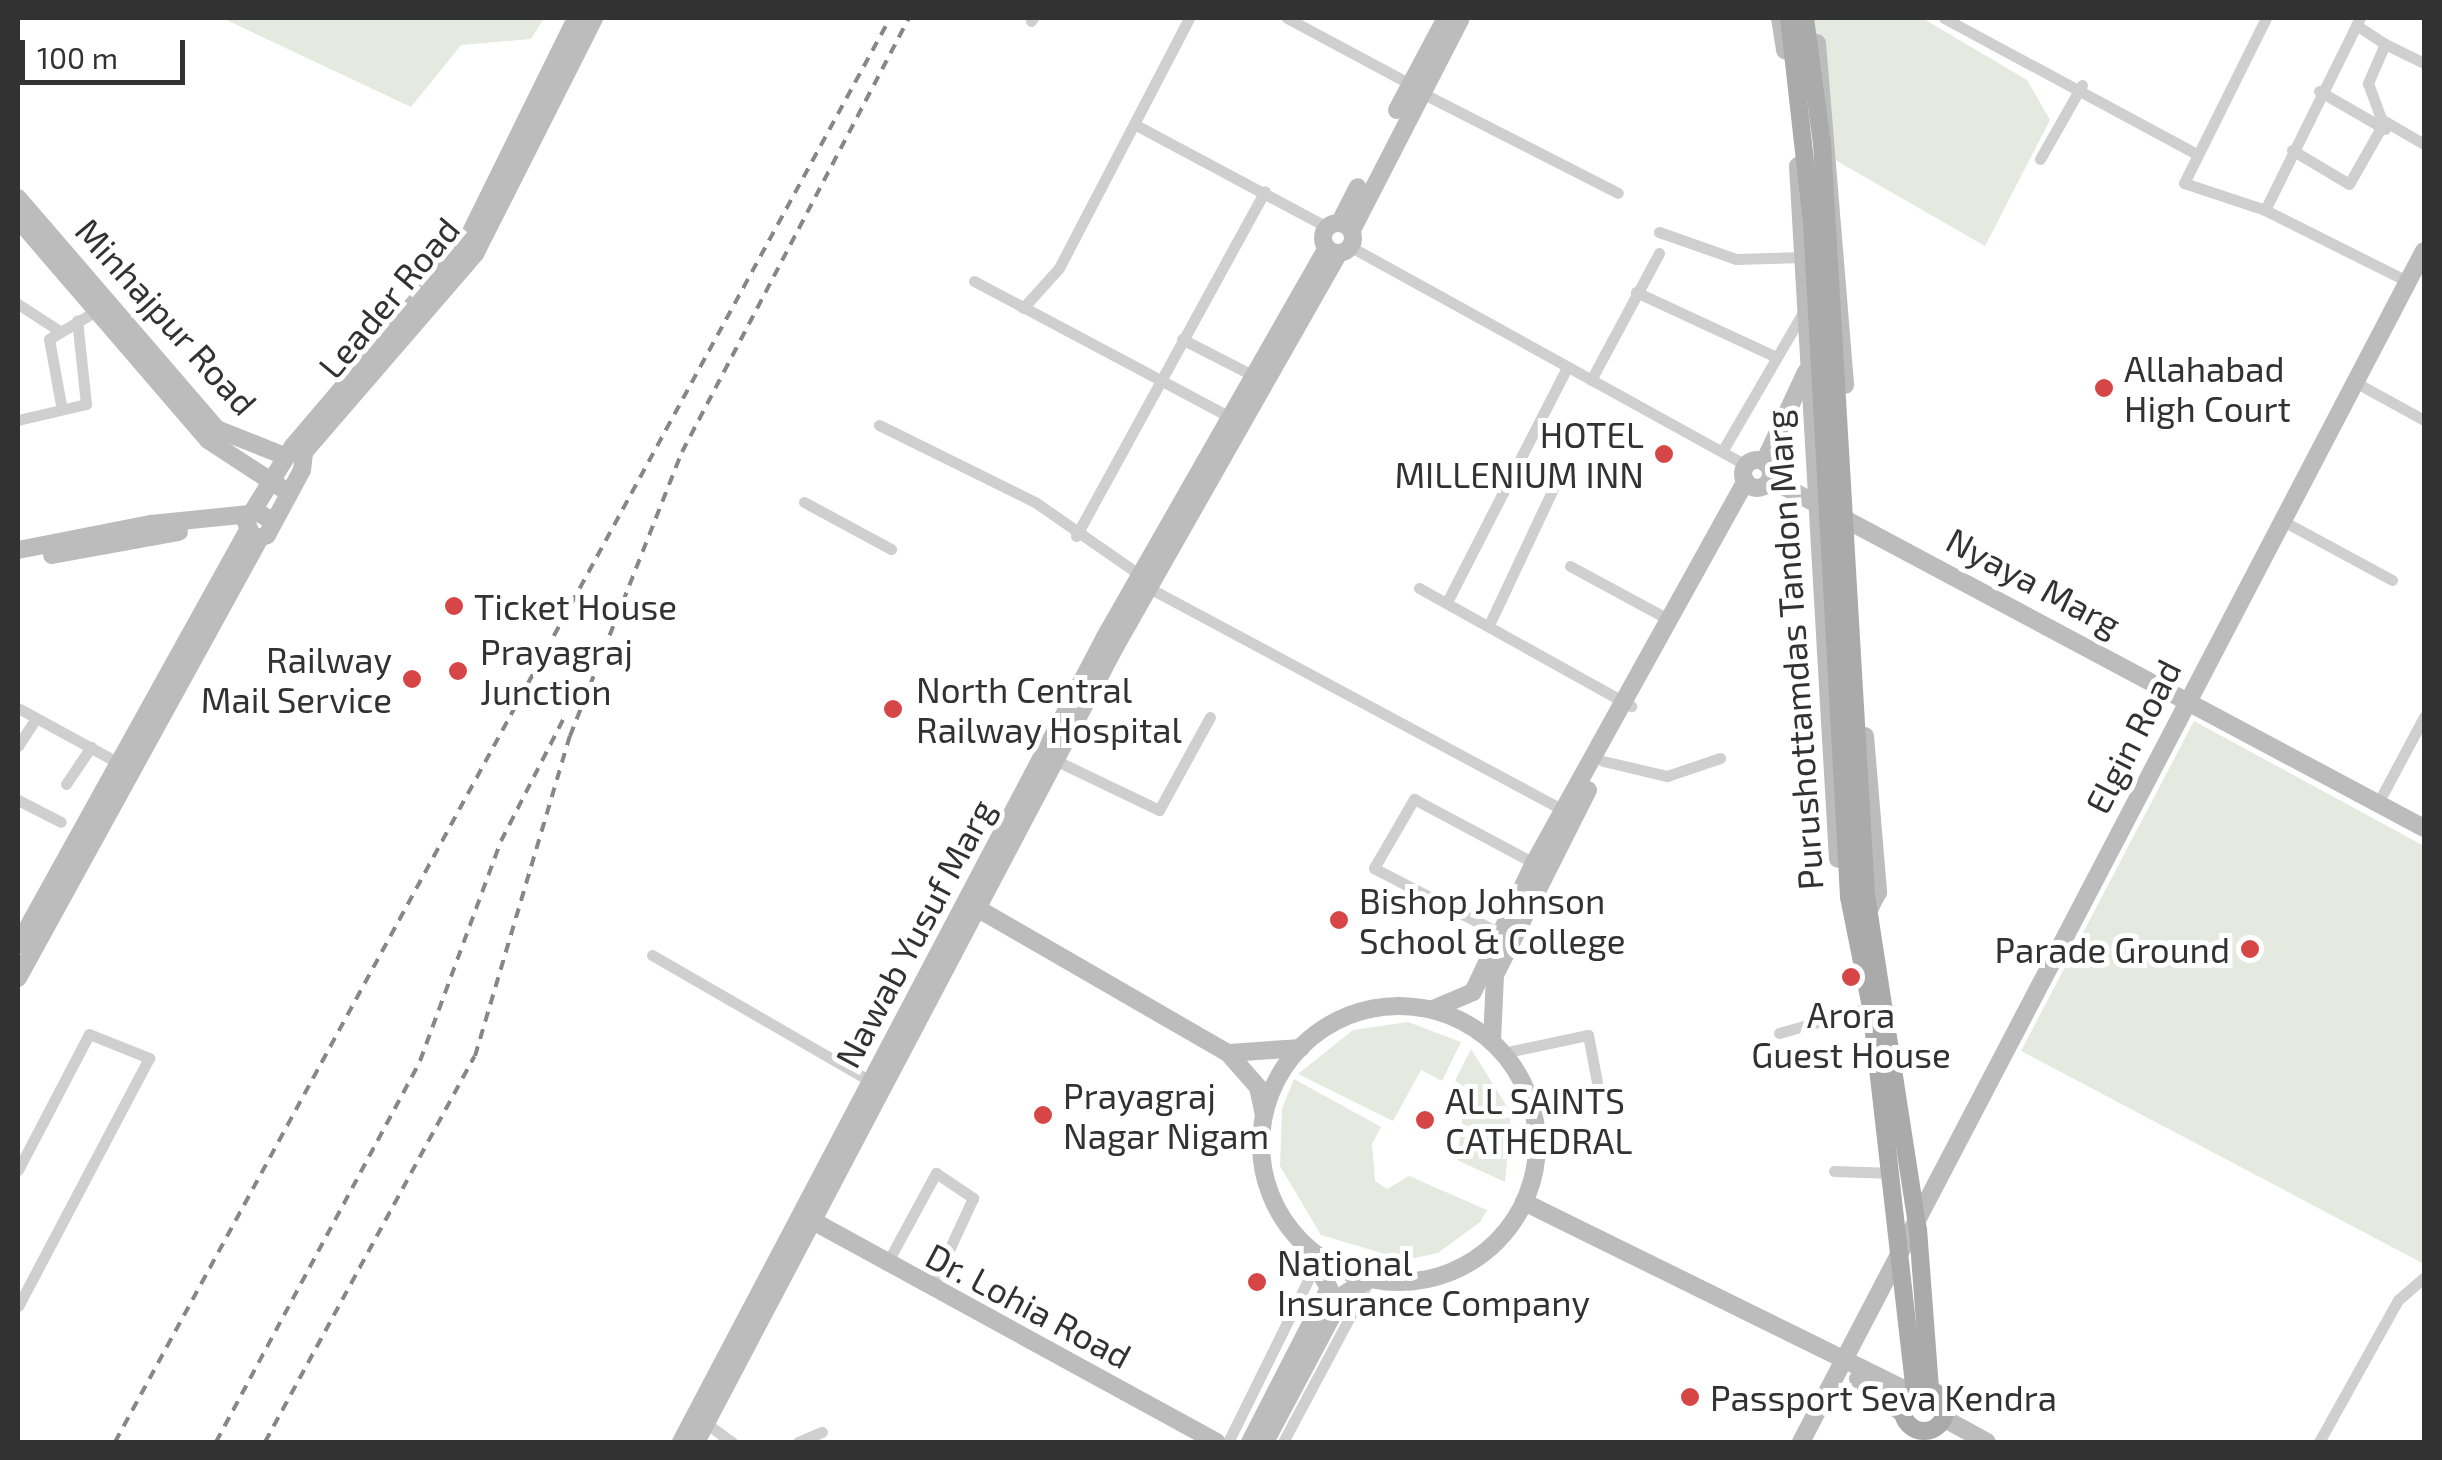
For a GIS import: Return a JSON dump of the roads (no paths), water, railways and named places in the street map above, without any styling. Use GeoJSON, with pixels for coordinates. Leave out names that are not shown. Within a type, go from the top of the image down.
{"type":"FeatureCollection","features":[{"type":"Feature","properties":{"kind":"main road","name":"Leader Road"},"geometry":{"type":"LineString","coordinates":[[484,222],[576,18]]}},
{"type":"Feature","properties":{"kind":"main road","name":"Leader Road"},"geometry":{"type":"LineString","coordinates":[[293,451],[484,222],[594,18]]}},
{"type":"Feature","properties":{"kind":"main road","name":"Nawab Yusuf Marg"},"geometry":{"type":"LineString","coordinates":[[680,1442],[1145,582],[1340,238],[1446,18]]}},
{"type":"Feature","properties":{"kind":"main road","name":"Nawab Yusuf Marg"},"geometry":{"type":"LineString","coordinates":[[1415,88],[1461,18]]}},
{"type":"Feature","properties":{"kind":"main road","name":"Purushottamdas Tandon Marg"},"geometry":{"type":"LineString","coordinates":[[1780,18],[1803,256],[1841,900],[1859,905],[1878,892],[1850,518],[1830,134],[1812,18]]}},
{"type":"Feature","properties":{"kind":"main road"},"geometry":{"type":"LineString","coordinates":[[1789,18],[1812,222],[1859,905]]}},
{"type":"Feature","properties":{"kind":"main road"},"geometry":{"type":"LineString","coordinates":[[1805,18],[1822,144],[1859,905]]}},
{"type":"Feature","properties":{"kind":"main road","name":"Minhajpur Road"},"geometry":{"type":"LineString","coordinates":[[18,198],[217,428],[293,451]]}},
{"type":"Feature","properties":{"kind":"main road","name":"Minhajpur Road"},"geometry":{"type":"LineString","coordinates":[[18,219],[25,238],[96,311],[208,440],[266,486]]}},
{"type":"Feature","properties":{"kind":"main road","name":"Nawab Yusuf Marg"},"geometry":{"type":"LineString","coordinates":[[696,1442],[813,1222],[970,904],[1058,762],[1228,416],[1340,238]]}},
{"type":"Feature","properties":{"kind":"main road","name":"Elgin Road"},"geometry":{"type":"LineString","coordinates":[[1800,1442],[1918,1229],[2186,699],[2424,251]]}},
{"type":"Feature","properties":{"kind":"main road"},"geometry":{"type":"LineString","coordinates":[[1228,1052],[1301,1048],[1362,1012],[1434,1009],[1473,992],[1755,475],[1807,370]]}},
{"type":"Feature","properties":{"kind":"main road"},"geometry":{"type":"LineString","coordinates":[[18,978],[250,529],[266,486],[293,451]]}},
{"type":"Feature","properties":{"kind":"main road"},"geometry":{"type":"LineString","coordinates":[[18,562],[250,529],[274,522],[290,493],[293,451]]}},
{"type":"Feature","properties":{"kind":"main road"},"geometry":{"type":"LineString","coordinates":[[1303,1246],[1370,1279],[1416,1281],[1460,1268],[1498,1240],[1524,1202],[1537,1136],[1527,1092],[1498,1047],[1488,998],[1505,936],[1534,863],[1570,814],[1602,760],[1666,618],[1755,475]]}},
{"type":"Feature","properties":{"kind":"main road","name":"Nyaya Marg"},"geometry":{"type":"LineString","coordinates":[[1755,475],[1816,508],[1850,518],[2424,828]]}},
{"type":"Feature","properties":{"kind":"main road"},"geometry":{"type":"LineString","coordinates":[[266,486],[290,493]]}},
{"type":"Feature","properties":{"kind":"main road"},"geometry":{"type":"LineString","coordinates":[[18,550],[250,529]]}},
{"type":"Feature","properties":{"kind":"main road"},"geometry":{"type":"LineString","coordinates":[[18,945],[250,529]]}},
{"type":"Feature","properties":{"kind":"main road"},"geometry":{"type":"LineString","coordinates":[[970,904],[1228,1052],[1258,1086],[1271,1193],[1330,1288],[1250,1442]]}},
{"type":"Feature","properties":{"kind":"main road","name":"Purushottamdas Tandon Marg"},"geometry":{"type":"LineString","coordinates":[[1859,905],[1919,1391]]}},
{"type":"Feature","properties":{"kind":"main road","name":"Purushottamdas Tandon Marg"},"geometry":{"type":"LineString","coordinates":[[1859,905],[1918,1229],[1919,1391]]}},
{"type":"Feature","properties":{"kind":"main road"},"geometry":{"type":"LineString","coordinates":[[1434,1009],[1498,1047]]}},
{"type":"Feature","properties":{"kind":"main road"},"geometry":{"type":"LineString","coordinates":[[1264,1120],[1301,1048]]}},
{"type":"Feature","properties":{"kind":"main road"},"geometry":{"type":"LineString","coordinates":[[1524,1202],[1842,1366],[1919,1391]]}},
{"type":"Feature","properties":{"kind":"main road","name":"Dr. Lohia Road"},"geometry":{"type":"LineString","coordinates":[[813,1222],[886,1266],[1216,1442]]}},
{"type":"Feature","properties":{"kind":"main road"},"geometry":{"type":"LineString","coordinates":[[1264,1442],[1342,1295],[1370,1279]]}},
{"type":"Feature","properties":{"kind":"main road"},"geometry":{"type":"LineString","coordinates":[[1842,1366],[1929,1432],[1987,1442]]}},
{"type":"Feature","properties":{"kind":"main road"},"geometry":{"type":"LineString","coordinates":[[1903,1414],[1919,1391]]}},
{"type":"Feature","properties":{"kind":"main road"},"geometry":{"type":"LineString","coordinates":[[1919,1391],[1929,1432]]}},
{"type":"Feature","properties":{"kind":"street"},"geometry":{"type":"LineString","coordinates":[[1024,308],[1059,268],[1189,18]]}},
{"type":"Feature","properties":{"kind":"street"},"geometry":{"type":"LineString","coordinates":[[1288,18],[1618,193]]}},
{"type":"Feature","properties":{"kind":"street"},"geometry":{"type":"LineString","coordinates":[[1944,18],[2082,85],[2195,153]]}},
{"type":"Feature","properties":{"kind":"street"},"geometry":{"type":"LineString","coordinates":[[2266,18],[2195,153],[2184,184],[2264,210],[2406,282]]}},
{"type":"Feature","properties":{"kind":"street"},"geometry":{"type":"LineString","coordinates":[[2264,210],[2319,92],[2358,21],[2385,44],[2424,64]]}},
{"type":"Feature","properties":{"kind":"street"},"geometry":{"type":"LineString","coordinates":[[2385,44],[2368,84],[2372,99],[2382,119],[2424,144]]}},
{"type":"Feature","properties":{"kind":"street"},"geometry":{"type":"LineString","coordinates":[[2040,158],[2082,85]]}},
{"type":"Feature","properties":{"kind":"street"},"geometry":{"type":"LineString","coordinates":[[2319,92],[2424,152]]}},
{"type":"Feature","properties":{"kind":"street","name":"Nyaya Marg"},"geometry":{"type":"LineString","coordinates":[[1134,124],[1264,191],[1567,367],[1723,450],[1755,475]]}},
{"type":"Feature","properties":{"kind":"street"},"geometry":{"type":"LineString","coordinates":[[2292,150],[2349,184],[2382,126]]}},
{"type":"Feature","properties":{"kind":"street"},"geometry":{"type":"LineString","coordinates":[[1076,536],[1264,191]]}},
{"type":"Feature","properties":{"kind":"street"},"geometry":{"type":"LineString","coordinates":[[1659,232],[1736,259],[1803,256]]}},
{"type":"Feature","properties":{"kind":"street"},"geometry":{"type":"LineString","coordinates":[[1591,380],[1659,253]]}},
{"type":"Feature","properties":{"kind":"street"},"geometry":{"type":"LineString","coordinates":[[974,281],[1228,416]]}},
{"type":"Feature","properties":{"kind":"street"},"geometry":{"type":"LineString","coordinates":[[1636,292],[1776,358]]}},
{"type":"Feature","properties":{"kind":"street"},"geometry":{"type":"LineString","coordinates":[[20,308],[58,330]]}},
{"type":"Feature","properties":{"kind":"street"},"geometry":{"type":"LineString","coordinates":[[1723,450],[1805,310]]}},
{"type":"Feature","properties":{"kind":"street"},"geometry":{"type":"LineString","coordinates":[[18,420],[57,414],[60,405],[49,339],[58,330],[96,311]]}},
{"type":"Feature","properties":{"kind":"street"},"geometry":{"type":"LineString","coordinates":[[60,405],[86,404],[77,320]]}},
{"type":"Feature","properties":{"kind":"street"},"geometry":{"type":"LineString","coordinates":[[1182,338],[1252,374]]}},
{"type":"Feature","properties":{"kind":"street"},"geometry":{"type":"LineString","coordinates":[[1447,602],[1567,367]]}},
{"type":"Feature","properties":{"kind":"street"},"geometry":{"type":"LineString","coordinates":[[2353,381],[2424,420]]}},
{"type":"Feature","properties":{"kind":"street"},"geometry":{"type":"LineString","coordinates":[[879,425],[1035,502],[1076,536],[1145,582],[1570,814]]}},
{"type":"Feature","properties":{"kind":"street"},"geometry":{"type":"LineString","coordinates":[[1489,625],[1553,489]]}},
{"type":"Feature","properties":{"kind":"street"},"geometry":{"type":"LineString","coordinates":[[804,502],[892,549]]}},
{"type":"Feature","properties":{"kind":"street"},"geometry":{"type":"LineString","coordinates":[[2282,521],[2392,580]]}},
{"type":"Feature","properties":{"kind":"street"},"geometry":{"type":"LineString","coordinates":[[1570,566],[1666,618]]}},
{"type":"Feature","properties":{"kind":"street"},"geometry":{"type":"LineString","coordinates":[[1419,588],[1627,704]]}},
{"type":"Feature","properties":{"kind":"street"},"geometry":{"type":"LineString","coordinates":[[18,708],[119,763]]}},
{"type":"Feature","properties":{"kind":"street"},"geometry":{"type":"LineString","coordinates":[[2378,804],[2424,716]]}},
{"type":"Feature","properties":{"kind":"street"},"geometry":{"type":"LineString","coordinates":[[1058,762],[1159,810],[1210,717]]}},
{"type":"Feature","properties":{"kind":"street"},"geometry":{"type":"LineString","coordinates":[[18,746],[36,718]]}},
{"type":"Feature","properties":{"kind":"street"},"geometry":{"type":"LineString","coordinates":[[66,784],[91,747]]}},
{"type":"Feature","properties":{"kind":"street"},"geometry":{"type":"LineString","coordinates":[[1602,760],[1667,776],[1720,758]]}},
{"type":"Feature","properties":{"kind":"street"},"geometry":{"type":"LineString","coordinates":[[1505,936],[1374,868],[1414,799],[1534,863]]}},
{"type":"Feature","properties":{"kind":"street"},"geometry":{"type":"LineString","coordinates":[[18,800],[61,822]]}},
{"type":"Feature","properties":{"kind":"street"},"geometry":{"type":"LineString","coordinates":[[652,955],[872,1082]]}},
{"type":"Feature","properties":{"kind":"street"},"geometry":{"type":"LineString","coordinates":[[1779,1033],[1872,1006]]}},
{"type":"Feature","properties":{"kind":"street"},"geometry":{"type":"LineString","coordinates":[[18,1170],[89,1034],[149,1058],[18,1306]]}},
{"type":"Feature","properties":{"kind":"street"},"geometry":{"type":"LineString","coordinates":[[1498,1047],[1588,1034],[1597,1082]]}},
{"type":"Feature","properties":{"kind":"street"},"geometry":{"type":"LineString","coordinates":[[1834,1171],[1893,1174]]}},
{"type":"Feature","properties":{"kind":"street"},"geometry":{"type":"LineString","coordinates":[[886,1266],[936,1173],[973,1198],[931,1289]]}},
{"type":"Feature","properties":{"kind":"street"},"geometry":{"type":"LineString","coordinates":[[1228,1442],[1316,1264]]}},
{"type":"Feature","properties":{"kind":"street"},"geometry":{"type":"LineString","coordinates":[[2319,1442],[2398,1300],[2424,1277]]}},
{"type":"Feature","properties":{"kind":"street"},"geometry":{"type":"LineString","coordinates":[[1282,1442],[1370,1279]]}},
{"type":"Feature","properties":{"kind":"street"},"geometry":{"type":"LineString","coordinates":[[706,1424],[732,1442]]}},
{"type":"Feature","properties":{"kind":"street"},"geometry":{"type":"LineString","coordinates":[[798,1442],[822,1432]]}},
{"type":"Feature","properties":{"kind":"railway"},"geometry":{"type":"LineString","coordinates":[[115,1442],[890,18]]}},
{"type":"Feature","properties":{"kind":"railway"},"geometry":{"type":"LineString","coordinates":[[265,1442],[475,1056],[570,736],[682,452],[909,18]]}},
{"type":"Feature","properties":{"kind":"railway"},"geometry":{"type":"LineString","coordinates":[[216,1442],[420,1061],[501,841],[566,714]]}},
{"type":"Feature","properties":{"kind":"place","name":"Allahabad High Court"},"geometry":{"type":"Point","coordinates":[2104,388]}},
{"type":"Feature","properties":{"kind":"place","name":"HOTEL MILLENIUM INN"},"geometry":{"type":"Point","coordinates":[1664,454]}},
{"type":"Feature","properties":{"kind":"place","name":"Ticket House"},"geometry":{"type":"Point","coordinates":[454,606]}},
{"type":"Feature","properties":{"kind":"place","name":"Prayagraj Junction"},"geometry":{"type":"Point","coordinates":[458,671]}},
{"type":"Feature","properties":{"kind":"place","name":"Railway Mail Service"},"geometry":{"type":"Point","coordinates":[412,679]}},
{"type":"Feature","properties":{"kind":"place","name":"North Central Railway Hospital"},"geometry":{"type":"Point","coordinates":[893,709]}},
{"type":"Feature","properties":{"kind":"place","name":"Bishop Johnson School & College"},"geometry":{"type":"Point","coordinates":[1339,920]}},
{"type":"Feature","properties":{"kind":"place","name":"Parade Ground"},"geometry":{"type":"Point","coordinates":[2250,949]}},
{"type":"Feature","properties":{"kind":"place","name":"Arora Guest House"},"geometry":{"type":"Point","coordinates":[1851,977]}},
{"type":"Feature","properties":{"kind":"place","name":"Prayagraj Nagar Nigam"},"geometry":{"type":"Point","coordinates":[1043,1115]}},
{"type":"Feature","properties":{"kind":"place","name":"ALL SAINTS CATHEDRAL"},"geometry":{"type":"Point","coordinates":[1425,1120]}},
{"type":"Feature","properties":{"kind":"place","name":"National Insurance Company"},"geometry":{"type":"Point","coordinates":[1257,1282]}},
{"type":"Feature","properties":{"kind":"place","name":"Passport Seva Kendra"},"geometry":{"type":"Point","coordinates":[1690,1397]}}]}
